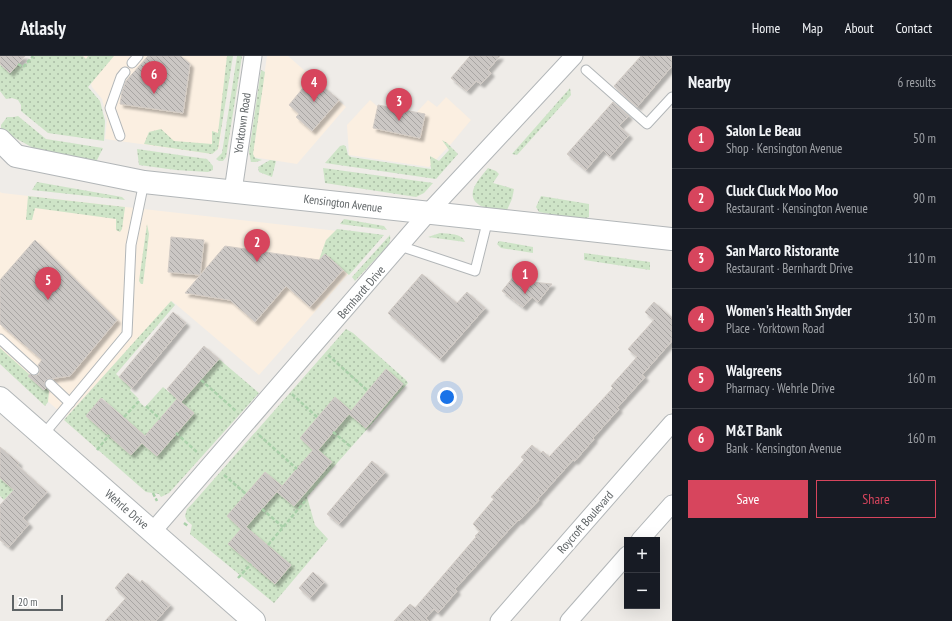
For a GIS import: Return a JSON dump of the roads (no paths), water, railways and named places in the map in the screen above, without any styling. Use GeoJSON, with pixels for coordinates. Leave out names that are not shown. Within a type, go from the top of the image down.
{"type":"FeatureCollection","features":[{"type":"Feature","properties":{"kind":"street","name":"Yorktown Road"},"geometry":{"type":"LineString","coordinates":[[232,191],[253,56]]}},
{"type":"Feature","properties":{"kind":"street","name":"Bernhardt Drive"},"geometry":{"type":"LineString","coordinates":[[152,532],[428,213],[574,56]]}},
{"type":"Feature","properties":{"kind":"street","name":"Kensington Avenue"},"geometry":{"type":"LineString","coordinates":[[0,140],[8,158],[144,182],[672,239]]}},
{"type":"Feature","properties":{"kind":"street","name":"Wehrle Drive"},"geometry":{"type":"LineString","coordinates":[[0,398],[254,621]]}},
{"type":"Feature","properties":{"kind":"street","name":"Roycroft Boulevard"},"geometry":{"type":"LineString","coordinates":[[499,621],[672,423]]}},
{"type":"Feature","properties":{"kind":"street"},"geometry":{"type":"LineString","coordinates":[[643,537],[672,504]]}},
{"type":"Feature","properties":{"kind":"street"},"geometry":{"type":"LineString","coordinates":[[569,621],[624,558]]}},
{"type":"Feature","properties":{"kind":"lane"},"geometry":{"type":"LineString","coordinates":[[132,64],[138,56]]}},
{"type":"Feature","properties":{"kind":"lane"},"geometry":{"type":"LineString","coordinates":[[586,70],[647,124],[672,97]]}},
{"type":"Feature","properties":{"kind":"lane"},"geometry":{"type":"LineString","coordinates":[[120,136],[110,108],[121,77],[125,72]]}},
{"type":"Feature","properties":{"kind":"lane"},"geometry":{"type":"LineString","coordinates":[[43,435],[127,334],[131,245],[144,182]]}},
{"type":"Feature","properties":{"kind":"lane"},"geometry":{"type":"LineString","coordinates":[[400,246],[475,271],[488,220]]}},
{"type":"Feature","properties":{"kind":"lane"},"geometry":{"type":"LineString","coordinates":[[0,339],[34,370]]}},
{"type":"Feature","properties":{"kind":"lane"},"geometry":{"type":"LineString","coordinates":[[50,384],[70,403]]}},
{"type":"Feature","properties":{"kind":"place","name":"M&T Bank"},"geometry":{"type":"Point","coordinates":[154,94]}},
{"type":"Feature","properties":{"kind":"place","name":"Women's Health Snyder"},"geometry":{"type":"Point","coordinates":[314,102]}},
{"type":"Feature","properties":{"kind":"place","name":"San Marco Ristorante"},"geometry":{"type":"Point","coordinates":[399,121]}},
{"type":"Feature","properties":{"kind":"place","name":"Cluck Cluck Moo Moo"},"geometry":{"type":"Point","coordinates":[257,262]}},
{"type":"Feature","properties":{"kind":"place","name":"Salon Le Beau"},"geometry":{"type":"Point","coordinates":[525,294]}},
{"type":"Feature","properties":{"kind":"place","name":"Walgreens"},"geometry":{"type":"Point","coordinates":[48,300]}}]}
